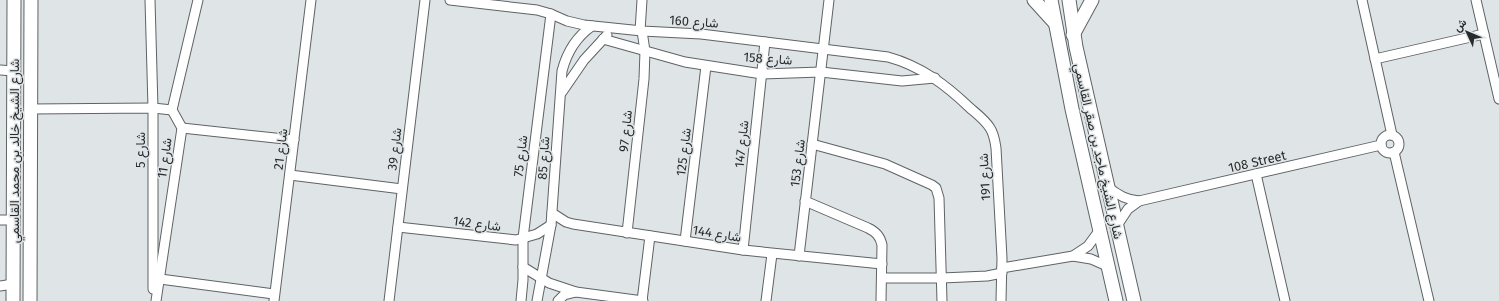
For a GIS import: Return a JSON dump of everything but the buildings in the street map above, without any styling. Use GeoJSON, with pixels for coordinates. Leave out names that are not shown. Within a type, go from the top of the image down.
{"type":"FeatureCollection","features":[{"type":"Feature","properties":{"kind":"street","name":"شارع الشيخ خالد بن محمد القاسمي"},"geometry":{"type":"LineString","coordinates":[[13,301],[7,285],[14,220],[14,0]]}},
{"type":"Feature","properties":{"kind":"street","name":"شارع الشيخ خالد بن محمد القاسمي"},"geometry":{"type":"LineString","coordinates":[[30,301],[31,0]]}},
{"type":"Feature","properties":{"kind":"street","name":"شارع 5"},"geometry":{"type":"LineString","coordinates":[[150,0],[153,108],[153,301]]}},
{"type":"Feature","properties":{"kind":"street"},"geometry":{"type":"LineString","coordinates":[[31,109],[153,108],[172,110],[198,0]]}},
{"type":"Feature","properties":{"kind":"street","name":"شارع 21"},"geometry":{"type":"LineString","coordinates":[[274,297],[311,0]]}},
{"type":"Feature","properties":{"kind":"street","name":"شارع 39"},"geometry":{"type":"LineString","coordinates":[[389,301],[425,0]]}},
{"type":"Feature","properties":{"kind":"street","name":"شارع 160"},"geometry":{"type":"LineString","coordinates":[[450,0],[537,10],[575,24],[641,31],[689,33],[888,57],[912,65],[935,78]]}},
{"type":"Feature","properties":{"kind":"street","name":"شارع 97"},"geometry":{"type":"LineString","coordinates":[[627,233],[644,79],[645,51],[641,31],[642,0]]}},
{"type":"Feature","properties":{"kind":"street","name":"شارع 153"},"geometry":{"type":"LineString","coordinates":[[799,256],[822,49],[829,0]]}},
{"type":"Feature","properties":{"kind":"street"},"geometry":{"type":"LineString","coordinates":[[1034,0],[1054,22]]}},
{"type":"Feature","properties":{"kind":"street","name":"شارع الشيخ ماجد بن صقر القاسمي"},"geometry":{"type":"LineString","coordinates":[[1051,0],[1054,22],[1099,231],[1116,301]]}},
{"type":"Feature","properties":{"kind":"street","name":"شارع الشيخ ماجد بن صقر القاسمي"},"geometry":{"type":"LineString","coordinates":[[1069,0],[1073,35],[1134,301]]}},
{"type":"Feature","properties":{"kind":"street"},"geometry":{"type":"LineString","coordinates":[[1073,35],[1092,0]]}},
{"type":"Feature","properties":{"kind":"street"},"geometry":{"type":"LineString","coordinates":[[1362,0],[1392,135],[1398,142],[1398,148],[1394,152],[1386,152],[1381,145],[1384,138],[1392,135]]}},
{"type":"Feature","properties":{"kind":"street"},"geometry":{"type":"LineString","coordinates":[[1476,0],[1499,99]]}},
{"type":"Feature","properties":{"kind":"street"},"geometry":{"type":"LineString","coordinates":[[1480,0],[1480,18]]}},
{"type":"Feature","properties":{"kind":"street","name":"شارع 75"},"geometry":{"type":"LineString","coordinates":[[521,301],[524,267],[523,238],[551,14]]}},
{"type":"Feature","properties":{"kind":"street","name":"شارع 85"},"geometry":{"type":"LineString","coordinates":[[537,301],[551,225],[562,71],[571,47],[580,35],[592,26]]}},
{"type":"Feature","properties":{"kind":"street"},"geometry":{"type":"LineString","coordinates":[[560,95],[575,71],[603,39],[616,28]]}},
{"type":"Feature","properties":{"kind":"street"},"geometry":{"type":"LineString","coordinates":[[1375,59],[1484,34]]}},
{"type":"Feature","properties":{"kind":"street","name":"شارع 158"},"geometry":{"type":"LineString","coordinates":[[603,39],[706,66],[738,69],[762,74],[820,72],[902,81],[935,78]]}},
{"type":"Feature","properties":{"kind":"street","name":"شارع 147"},"geometry":{"type":"LineString","coordinates":[[743,250],[765,42]]}},
{"type":"Feature","properties":{"kind":"street","name":"شارع 125"},"geometry":{"type":"LineString","coordinates":[[685,241],[706,66]]}},
{"type":"Feature","properties":{"kind":"street"},"geometry":{"type":"LineString","coordinates":[[544,68],[562,71]]}},
{"type":"Feature","properties":{"kind":"street"},"geometry":{"type":"LineString","coordinates":[[0,70],[14,71]]}},
{"type":"Feature","properties":{"kind":"street","name":"شارع 191"},"geometry":{"type":"LineString","coordinates":[[935,78],[948,87],[980,117],[990,127],[994,137],[996,148],[1002,271],[1001,301]]}},
{"type":"Feature","properties":{"kind":"street","name":"شارع 11"},"geometry":{"type":"LineString","coordinates":[[156,301],[182,128],[172,110]]}},
{"type":"Feature","properties":{"kind":"street"},"geometry":{"type":"LineString","coordinates":[[182,128],[294,140]]}},
{"type":"Feature","properties":{"kind":"street"},"geometry":{"type":"LineString","coordinates":[[812,144],[885,164],[936,188],[938,198],[942,301]]}},
{"type":"Feature","properties":{"kind":"street","name":"108 Street"},"geometry":{"type":"LineString","coordinates":[[1116,227],[1128,209],[1139,201],[1381,145]]}},
{"type":"Feature","properties":{"kind":"street"},"geometry":{"type":"LineString","coordinates":[[1394,152],[1429,301]]}},
{"type":"Feature","properties":{"kind":"street"},"geometry":{"type":"LineString","coordinates":[[1256,174],[1285,301]]}},
{"type":"Feature","properties":{"kind":"street"},"geometry":{"type":"LineString","coordinates":[[290,175],[402,189]]}},
{"type":"Feature","properties":{"kind":"street","name":"108 Street"},"geometry":{"type":"LineString","coordinates":[[1107,186],[1118,195],[1139,201]]}},
{"type":"Feature","properties":{"kind":"street"},"geometry":{"type":"LineString","coordinates":[[805,202],[868,228],[877,234],[882,245],[881,301]]}},
{"type":"Feature","properties":{"kind":"street","name":"شارع 144"},"geometry":{"type":"LineString","coordinates":[[552,212],[560,218],[573,224],[627,233],[772,254],[882,264]]}},
{"type":"Feature","properties":{"kind":"street"},"geometry":{"type":"LineString","coordinates":[[0,220],[14,220]]}},
{"type":"Feature","properties":{"kind":"street","name":"شارع 142"},"geometry":{"type":"LineString","coordinates":[[398,227],[509,240],[537,234],[551,225]]}},
{"type":"Feature","properties":{"kind":"street"},"geometry":{"type":"LineString","coordinates":[[1073,256],[1088,246],[1099,231]]}},
{"type":"Feature","properties":{"kind":"street"},"geometry":{"type":"LineString","coordinates":[[524,267],[541,278],[576,292],[643,301],[650,236]]}},
{"type":"Feature","properties":{"kind":"street"},"geometry":{"type":"LineString","coordinates":[[766,301],[772,254]]}},
{"type":"Feature","properties":{"kind":"street"},"geometry":{"type":"LineString","coordinates":[[882,278],[987,276],[1002,271],[1073,256],[1091,259],[1107,266]]}},
{"type":"Feature","properties":{"kind":"street"},"geometry":{"type":"LineString","coordinates":[[160,279],[274,297]]}},
{"type":"Feature","properties":{"kind":"street"},"geometry":{"type":"LineString","coordinates":[[558,301],[564,295],[576,292]]}}]}
